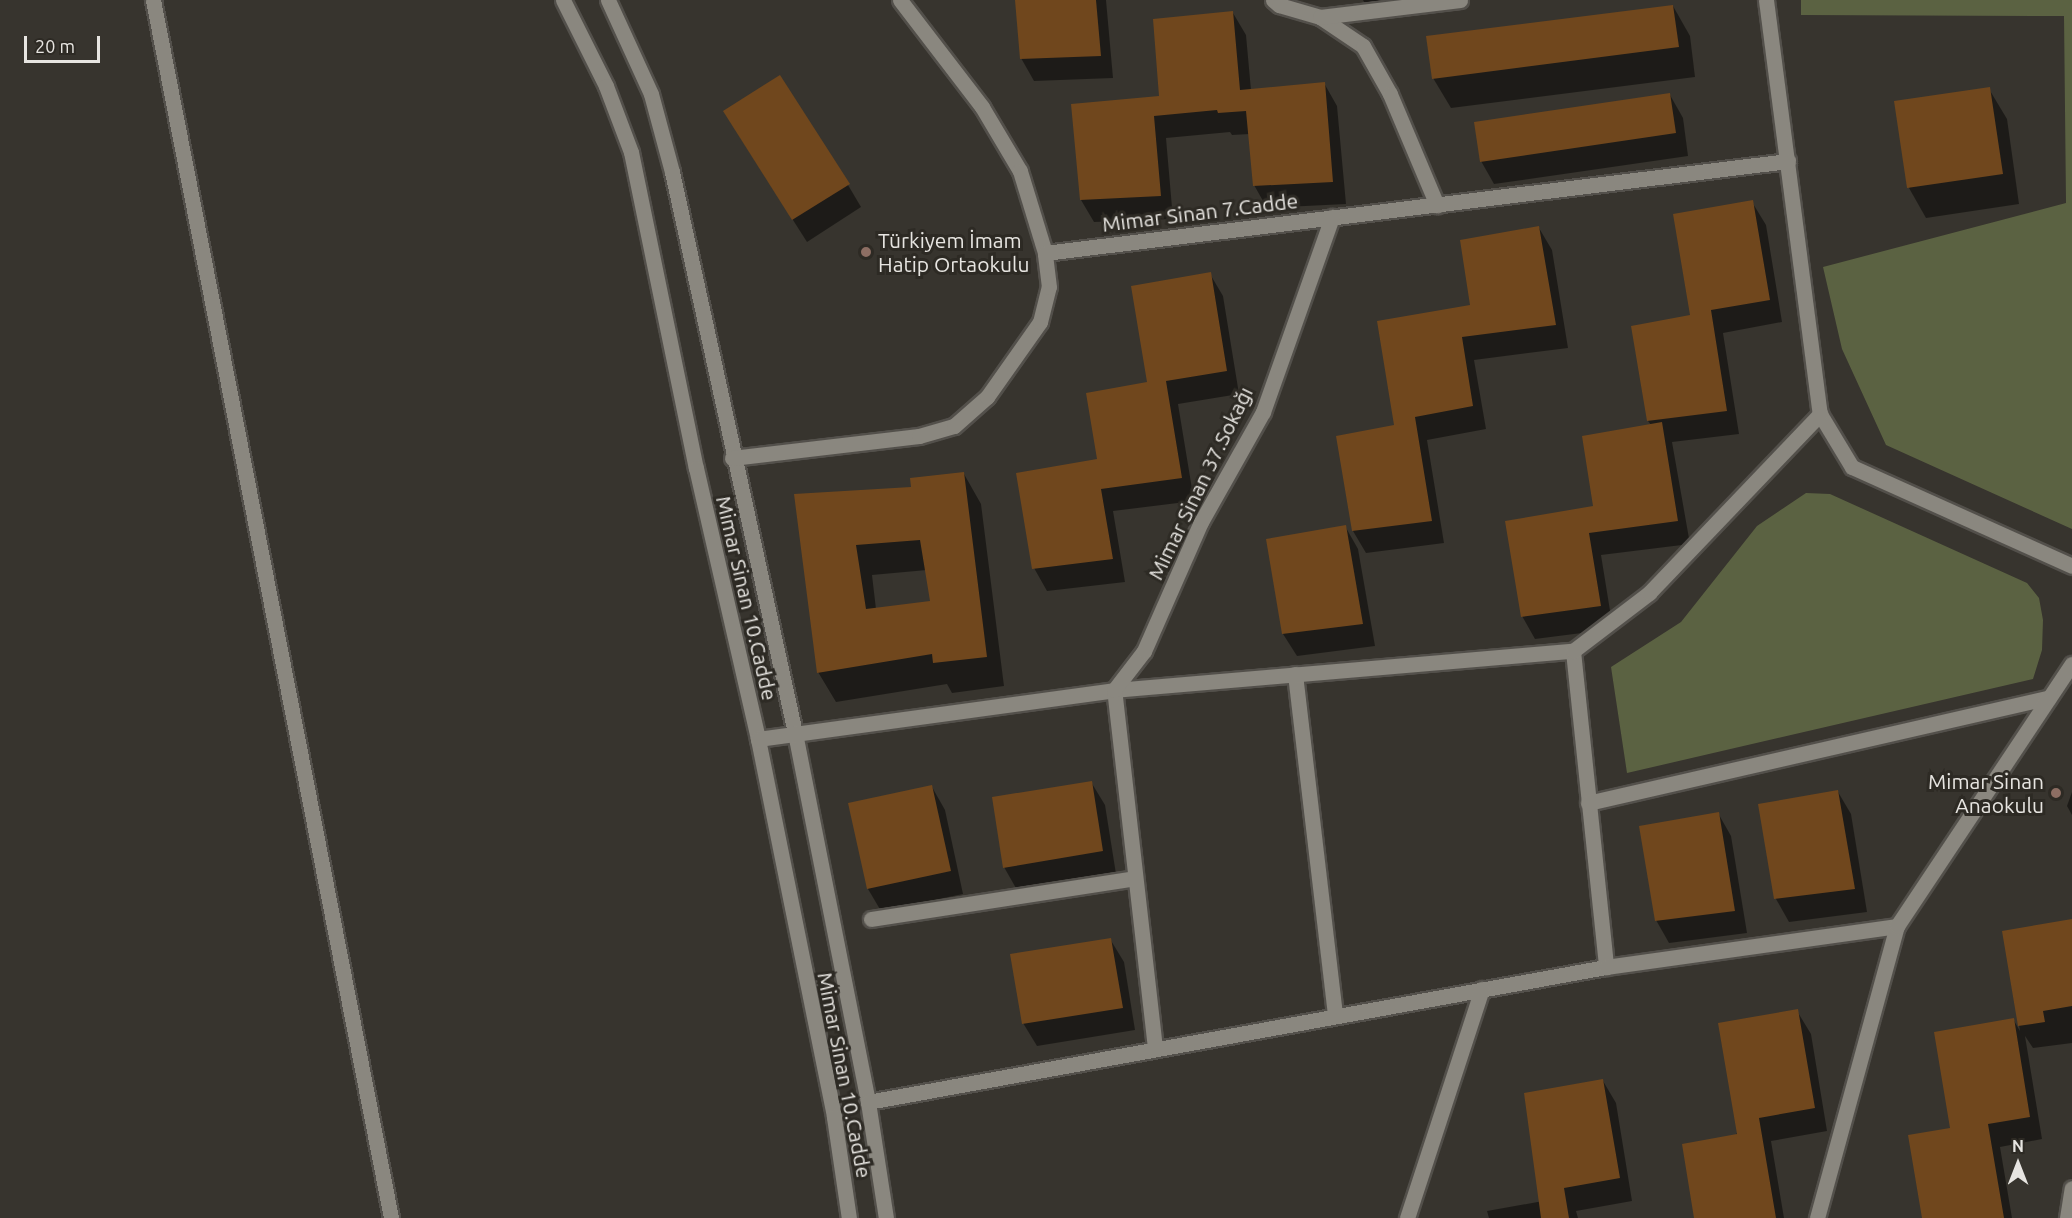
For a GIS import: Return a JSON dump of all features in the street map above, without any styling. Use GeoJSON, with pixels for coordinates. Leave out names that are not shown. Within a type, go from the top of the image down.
{"type":"FeatureCollection","features":[{"type":"Feature","properties":{"kind":"street"},"geometry":{"type":"LineString","coordinates":[[153,0],[391,1218]]}},
{"type":"Feature","properties":{"kind":"street","name":"Mimar Sinan 10.Cadde"},"geometry":{"type":"LineString","coordinates":[[563,0],[606,86],[631,152],[696,468],[758,739],[834,1117],[849,1218]]}},
{"type":"Feature","properties":{"kind":"street","name":"Mimar Sinan 10.Cadde"},"geometry":{"type":"LineString","coordinates":[[608,0],[651,94],[666,150],[732,458],[795,733],[868,1102],[886,1218]]}},
{"type":"Feature","properties":{"kind":"street"},"geometry":{"type":"LineString","coordinates":[[732,458],[919,436],[954,426],[987,397],[1040,322],[1049,287],[1045,253],[1020,171],[982,107],[900,0]]}},
{"type":"Feature","properties":{"kind":"street"},"geometry":{"type":"LineString","coordinates":[[1273,0],[1279,6],[1320,16],[1460,0]]}},
{"type":"Feature","properties":{"kind":"street"},"geometry":{"type":"LineString","coordinates":[[1766,0],[1821,414],[1852,467],[2072,566]]}},
{"type":"Feature","properties":{"kind":"street"},"geometry":{"type":"LineString","coordinates":[[1320,16],[1363,46],[1390,94],[1437,205]]}},
{"type":"Feature","properties":{"kind":"street","name":"Mimar Sinan 7.Cadde"},"geometry":{"type":"LineString","coordinates":[[1045,253],[1788,161]]}},
{"type":"Feature","properties":{"kind":"street","name":"Mimar Sinan 37.Sokağı"},"geometry":{"type":"LineString","coordinates":[[1113,690],[1144,651],[1201,522],[1263,412],[1332,217]]}},
{"type":"Feature","properties":{"kind":"street"},"geometry":{"type":"LineString","coordinates":[[758,739],[1113,690],[1573,651],[1649,592],[1821,414]]}},
{"type":"Feature","properties":{"kind":"street"},"geometry":{"type":"LineString","coordinates":[[1573,651],[1606,967]]}},
{"type":"Feature","properties":{"kind":"street"},"geometry":{"type":"LineString","coordinates":[[1817,1218],[1897,926],[2072,664]]}},
{"type":"Feature","properties":{"kind":"street"},"geometry":{"type":"LineString","coordinates":[[1295,674],[1335,1016]]}},
{"type":"Feature","properties":{"kind":"street"},"geometry":{"type":"LineString","coordinates":[[1113,690],[1155,1048]]}},
{"type":"Feature","properties":{"kind":"street"},"geometry":{"type":"LineString","coordinates":[[1588,803],[2049,697]]}},
{"type":"Feature","properties":{"kind":"street"},"geometry":{"type":"LineString","coordinates":[[871,919],[1136,878]]}},
{"type":"Feature","properties":{"kind":"street"},"geometry":{"type":"LineString","coordinates":[[868,1102],[1606,967],[1897,926]]}},
{"type":"Feature","properties":{"kind":"street"},"geometry":{"type":"LineString","coordinates":[[1407,1218],[1482,989]]}},
{"type":"Feature","properties":{"kind":"street"},"geometry":{"type":"LineString","coordinates":[[2067,1218],[2072,1188]]}},
{"type":"Feature","properties":{"kind":"green space"},"geometry":{"type":"Polygon","coordinates":[[[1801,0],[2072,0],[2072,529],[1886,445],[1842,349],[1823,267],[2066,203],[2064,16],[1801,15],[1801,0]]]}},
{"type":"Feature","properties":{"kind":"green space"},"geometry":{"type":"Polygon","coordinates":[[[1806,493],[1830,494],[2027,583],[2039,598],[2043,620],[2042,650],[2033,679],[1627,773],[1611,667],[1681,622],[1757,526],[1806,493]]]}},
{"type":"Feature","properties":{"kind":"building"},"geometry":{"type":"Polygon","coordinates":[[[1015,0],[1096,0],[1101,56],[1020,59],[1015,0]]]}},
{"type":"Feature","properties":{"kind":"building"},"geometry":{"type":"Polygon","coordinates":[[[1673,5],[1679,47],[1432,79],[1426,36],[1673,5]]]}},
{"type":"Feature","properties":{"kind":"building"},"geometry":{"type":"Polygon","coordinates":[[[1233,11],[1240,90],[1325,82],[1333,182],[1253,186],[1246,111],[1218,113],[1217,110],[1154,116],[1161,196],[1080,200],[1071,104],[1159,96],[1153,19],[1233,11]]]}},
{"type":"Feature","properties":{"kind":"building"},"geometry":{"type":"Polygon","coordinates":[[[780,75],[850,184],[792,220],[723,111],[780,75]]]}},
{"type":"Feature","properties":{"kind":"building"},"geometry":{"type":"Polygon","coordinates":[[[1990,87],[2003,174],[1907,188],[1894,101],[1990,87]]]}},
{"type":"Feature","properties":{"kind":"building"},"geometry":{"type":"Polygon","coordinates":[[[1670,93],[1676,133],[1480,162],[1474,122],[1670,93]]]}},
{"type":"Feature","properties":{"kind":"building"},"geometry":{"type":"Polygon","coordinates":[[[1753,200],[1770,300],[1711,310],[1727,411],[1647,421],[1631,326],[1690,315],[1673,214],[1753,200]]]}},
{"type":"Feature","properties":{"kind":"building"},"geometry":{"type":"Polygon","coordinates":[[[1539,226],[1556,325],[1462,337],[1473,406],[1415,417],[1432,521],[1352,531],[1336,436],[1394,425],[1377,321],[1470,305],[1460,240],[1539,226]]]}},
{"type":"Feature","properties":{"kind":"building"},"geometry":{"type":"Polygon","coordinates":[[[1211,272],[1227,371],[1166,381],[1182,478],[1101,489],[1113,559],[1032,569],[1016,473],[1097,459],[1086,393],[1147,382],[1131,286],[1211,272]]]}},
{"type":"Feature","properties":{"kind":"building"},"geometry":{"type":"Polygon","coordinates":[[[1662,422],[1678,521],[1589,533],[1601,606],[1521,617],[1505,521],[1593,506],[1582,436],[1662,422]]]}},
{"type":"Feature","properties":{"kind":"building"},"geometry":{"type":"Polygon","coordinates":[[[964,472],[987,657],[933,663],[932,654],[817,673],[794,494],[911,487],[910,478],[964,472]],[[920,540],[856,545],[866,609],[930,601],[920,540]]]}},
{"type":"Feature","properties":{"kind":"building"},"geometry":{"type":"Polygon","coordinates":[[[1346,525],[1363,624],[1282,634],[1266,539],[1346,525]]]}},
{"type":"Feature","properties":{"kind":"building"},"geometry":{"type":"Polygon","coordinates":[[[1092,781],[1103,851],[1003,868],[992,797],[1092,781]]]}},
{"type":"Feature","properties":{"kind":"building"},"geometry":{"type":"Polygon","coordinates":[[[932,785],[951,871],[867,889],[848,803],[932,785]]]}},
{"type":"Feature","properties":{"kind":"building"},"geometry":{"type":"Polygon","coordinates":[[[1838,790],[1855,889],[1774,899],[1758,804],[1838,790]]]}},
{"type":"Feature","properties":{"kind":"building"},"geometry":{"type":"Polygon","coordinates":[[[1719,812],[1735,911],[1655,921],[1639,826],[1719,812]]]}},
{"type":"Feature","properties":{"kind":"building"},"geometry":{"type":"Polygon","coordinates":[[[2072,919],[2072,1006],[2043,1011],[2045,1022],[2018,1026],[2002,931],[2072,919]]]}},
{"type":"Feature","properties":{"kind":"building"},"geometry":{"type":"Polygon","coordinates":[[[1111,938],[1123,1008],[1022,1024],[1010,954],[1111,938]]]}},
{"type":"Feature","properties":{"kind":"building"},"geometry":{"type":"Polygon","coordinates":[[[1798,1009],[1815,1108],[1759,1118],[1776,1218],[1694,1218],[1682,1144],[1737,1134],[1718,1023],[1798,1009]]]}},
{"type":"Feature","properties":{"kind":"building"},"geometry":{"type":"Polygon","coordinates":[[[2014,1018],[2030,1117],[1988,1124],[2004,1218],[1922,1218],[1908,1135],[1950,1128],[1934,1032],[2014,1018]]]}},
{"type":"Feature","properties":{"kind":"building"},"geometry":{"type":"Polygon","coordinates":[[[1603,1079],[1620,1178],[1564,1188],[1569,1218],[1541,1218],[1524,1093],[1603,1079]]]}},
{"type":"Feature","properties":{"kind":"place","name":"Türkiyem İmam Hatip Ortaokulu"},"geometry":{"type":"Point","coordinates":[866,252]}},
{"type":"Feature","properties":{"kind":"place","name":"Mimar Sinan Anaokulu"},"geometry":{"type":"Point","coordinates":[2056,793]}}]}
